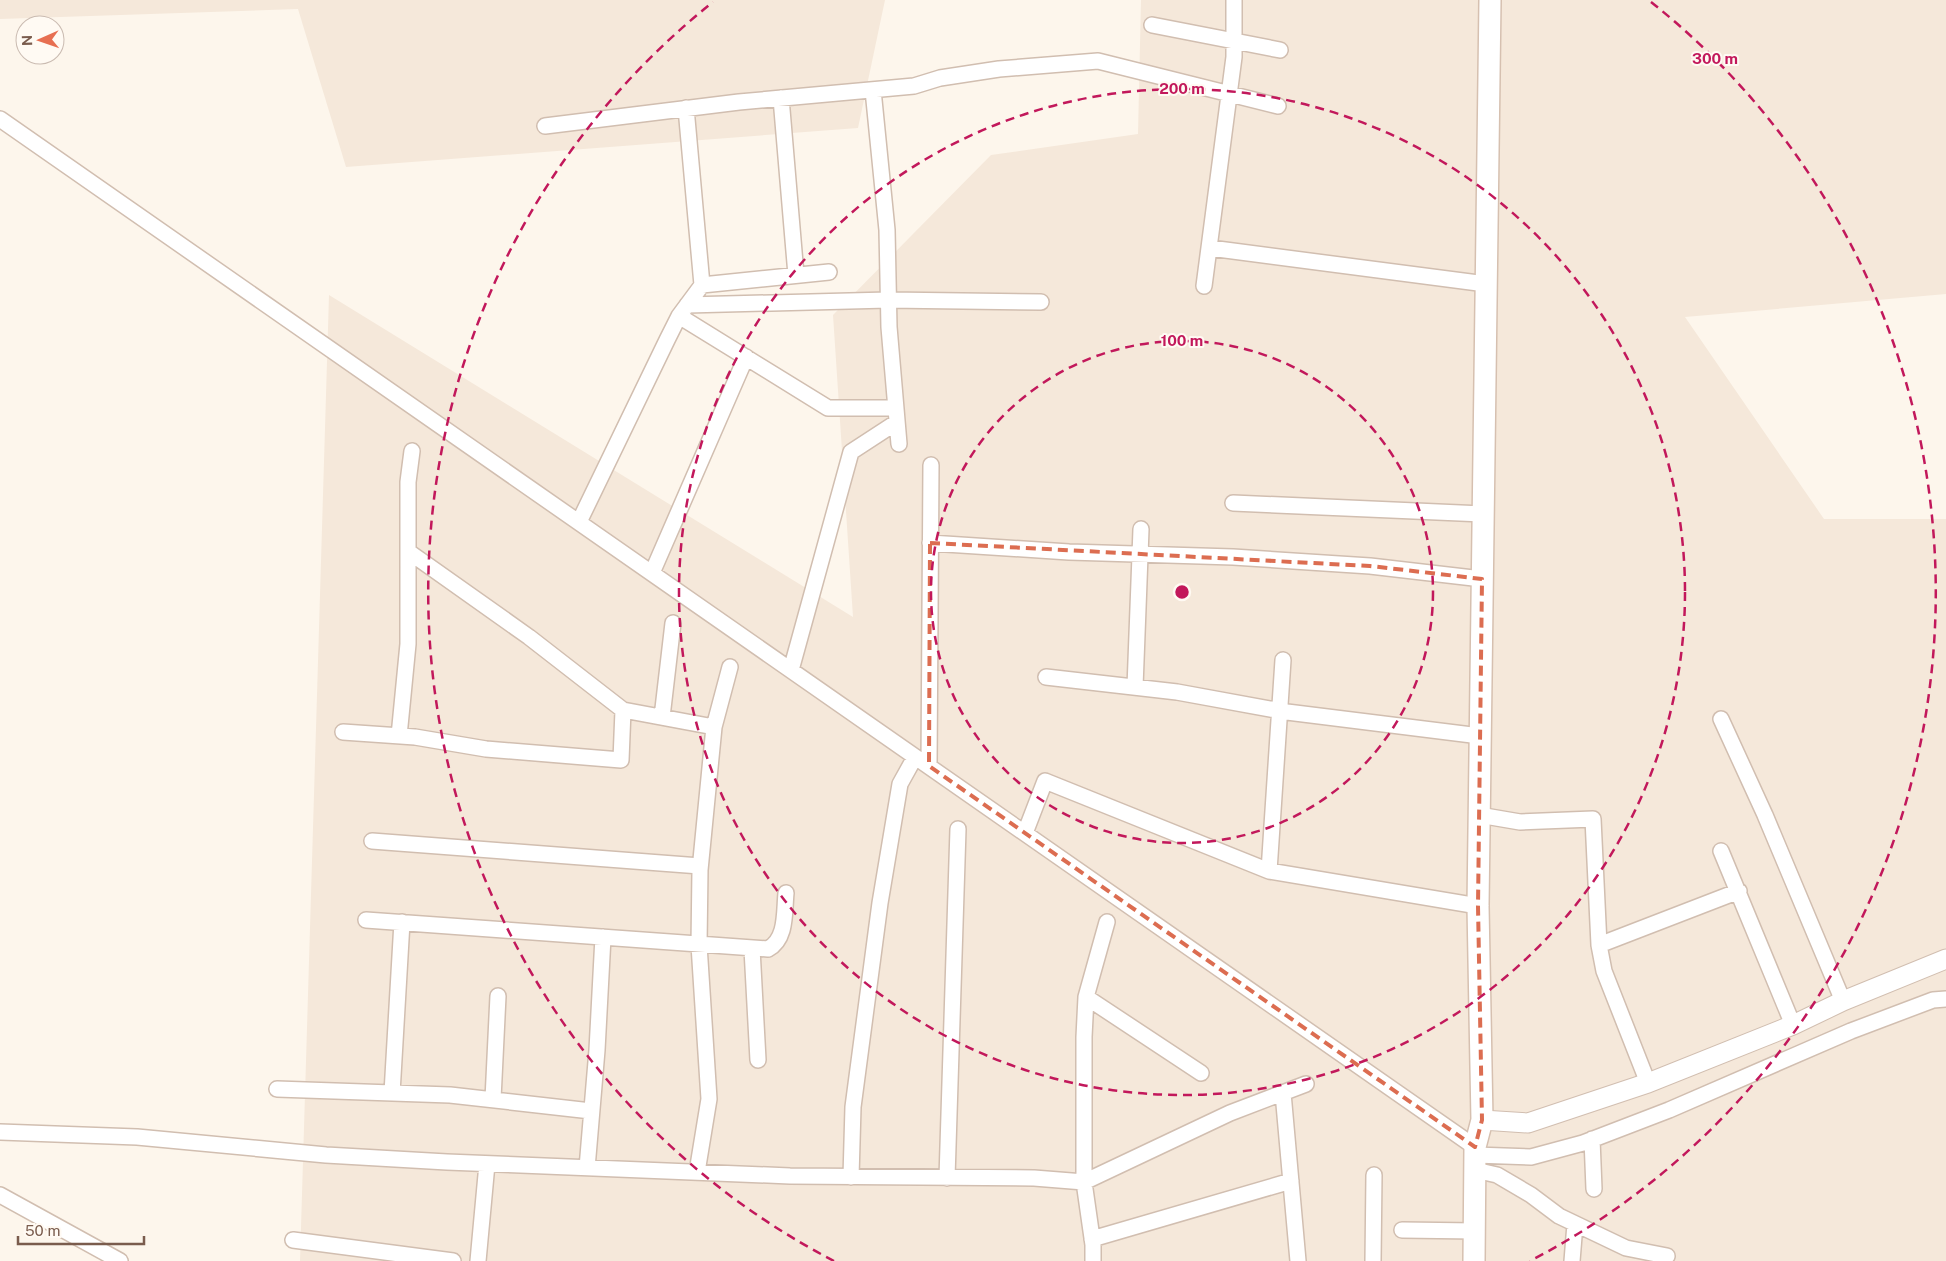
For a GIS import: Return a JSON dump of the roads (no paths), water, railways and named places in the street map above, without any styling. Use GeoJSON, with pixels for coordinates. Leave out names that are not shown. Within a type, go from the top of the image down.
{"type":"FeatureCollection","features":[{"type":"Feature","properties":{"kind":"main road"},"geometry":{"type":"LineString","coordinates":[[1474,1261],[1475,1157],[1482,1120],[1478,906],[1490,0]]}},
{"type":"Feature","properties":{"kind":"street"},"geometry":{"type":"LineString","coordinates":[[1204,286],[1229,93],[1234,41],[1234,0]]}},
{"type":"Feature","properties":{"kind":"street"},"geometry":{"type":"LineString","coordinates":[[1152,25],[1280,50]]}},
{"type":"Feature","properties":{"kind":"street"},"geometry":{"type":"LineString","coordinates":[[544,126],[686,108],[914,86],[940,78],[999,68],[1098,61],[1278,106]]}},
{"type":"Feature","properties":{"kind":"street"},"geometry":{"type":"LineString","coordinates":[[873,90],[887,230],[888,300],[899,444]]}},
{"type":"Feature","properties":{"kind":"street"},"geometry":{"type":"LineString","coordinates":[[781,98],[796,275]]}},
{"type":"Feature","properties":{"kind":"street"},"geometry":{"type":"LineString","coordinates":[[579,522],[683,311],[702,285],[686,108]]}},
{"type":"Feature","properties":{"kind":"street"},"geometry":{"type":"LineString","coordinates":[[0,119],[1025,833],[1475,1157],[1497,1175],[1531,1194],[1559,1216],[1574,1224],[1626,1248],[1666,1256]]}},
{"type":"Feature","properties":{"kind":"street"},"geometry":{"type":"LineString","coordinates":[[1210,248],[1486,284]]}},
{"type":"Feature","properties":{"kind":"street"},"geometry":{"type":"LineString","coordinates":[[702,285],[829,272]]}},
{"type":"Feature","properties":{"kind":"street"},"geometry":{"type":"LineString","coordinates":[[683,311],[888,300],[1042,302]]}},
{"type":"Feature","properties":{"kind":"street"},"geometry":{"type":"LineString","coordinates":[[683,311],[746,358],[828,408],[897,415]]}},
{"type":"Feature","properties":{"kind":"street"},"geometry":{"type":"LineString","coordinates":[[652,573],[746,358]]}},
{"type":"Feature","properties":{"kind":"street"},"geometry":{"type":"LineString","coordinates":[[791,670],[851,452],[897,415]]}},
{"type":"Feature","properties":{"kind":"street"},"geometry":{"type":"LineString","coordinates":[[399,736],[408,644],[408,482],[412,451]]}},
{"type":"Feature","properties":{"kind":"street"},"geometry":{"type":"LineString","coordinates":[[929,766],[931,465]]}},
{"type":"Feature","properties":{"kind":"street"},"geometry":{"type":"LineString","coordinates":[[1233,503],[1483,514]]}},
{"type":"Feature","properties":{"kind":"street"},"geometry":{"type":"LineString","coordinates":[[1135,687],[1141,528]]}},
{"type":"Feature","properties":{"kind":"street"},"geometry":{"type":"LineString","coordinates":[[930,543],[1069,552],[1370,566],[1482,579]]}},
{"type":"Feature","properties":{"kind":"street"},"geometry":{"type":"LineString","coordinates":[[409,552],[529,637],[623,710],[714,727]]}},
{"type":"Feature","properties":{"kind":"street"},"geometry":{"type":"LineString","coordinates":[[662,717],[673,623]]}},
{"type":"Feature","properties":{"kind":"street"},"geometry":{"type":"LineString","coordinates":[[1269,871],[1283,660]]}},
{"type":"Feature","properties":{"kind":"street"},"geometry":{"type":"LineString","coordinates":[[697,1172],[709,1099],[699,944],[700,866],[714,727],[730,667]]}},
{"type":"Feature","properties":{"kind":"street"},"geometry":{"type":"LineString","coordinates":[[1046,677],[1135,687],[1280,711],[1480,736]]}},
{"type":"Feature","properties":{"kind":"street"},"geometry":{"type":"LineString","coordinates":[[344,732],[399,736],[486,749],[621,760],[623,710]]}},
{"type":"Feature","properties":{"kind":"street"},"geometry":{"type":"LineString","coordinates":[[1721,719],[1765,815],[1843,1001]]}},
{"type":"Feature","properties":{"kind":"street"},"geometry":{"type":"LineString","coordinates":[[851,1177],[853,1107],[880,902],[900,784],[915,756]]}},
{"type":"Feature","properties":{"kind":"street"},"geometry":{"type":"LineString","coordinates":[[1025,833],[1045,780],[1269,871],[1478,906]]}},
{"type":"Feature","properties":{"kind":"street"},"geometry":{"type":"LineString","coordinates":[[1479,815],[1520,822],[1593,819],[1599,945],[1604,971],[1648,1083]]}},
{"type":"Feature","properties":{"kind":"street"},"geometry":{"type":"LineString","coordinates":[[947,1178],[958,829]]}},
{"type":"Feature","properties":{"kind":"street"},"geometry":{"type":"LineString","coordinates":[[372,841],[700,866]]}},
{"type":"Feature","properties":{"kind":"street"},"geometry":{"type":"LineString","coordinates":[[1721,851],[1793,1024]]}},
{"type":"Feature","properties":{"kind":"street"},"geometry":{"type":"LineString","coordinates":[[1599,945],[1739,891]]}},
{"type":"Feature","properties":{"kind":"street"},"geometry":{"type":"LineString","coordinates":[[366,920],[768,949],[776,945],[783,930],[786,893]]}},
{"type":"Feature","properties":{"kind":"street"},"geometry":{"type":"LineString","coordinates":[[392,1093],[402,922]]}},
{"type":"Feature","properties":{"kind":"street"},"geometry":{"type":"LineString","coordinates":[[1093,1261],[1084,1182],[1084,1037],[1086,997],[1107,922]]}},
{"type":"Feature","properties":{"kind":"street"},"geometry":{"type":"LineString","coordinates":[[586,1168],[603,937]]}},
{"type":"Feature","properties":{"kind":"street"},"geometry":{"type":"LineString","coordinates":[[752,949],[758,1060]]}},
{"type":"Feature","properties":{"kind":"street"},"geometry":{"type":"LineString","coordinates":[[1482,1120],[1528,1123],[1648,1083],[1946,959]]}},
{"type":"Feature","properties":{"kind":"street"},"geometry":{"type":"LineString","coordinates":[[493,1100],[498,996]]}},
{"type":"Feature","properties":{"kind":"street"},"geometry":{"type":"LineString","coordinates":[[1086,997],[1201,1073]]}},
{"type":"Feature","properties":{"kind":"street"},"geometry":{"type":"LineString","coordinates":[[1475,1157],[1531,1157],[1592,1139],[1669,1110],[1851,1031],[1933,1000],[1946,1000]]}},
{"type":"Feature","properties":{"kind":"street"},"geometry":{"type":"LineString","coordinates":[[0,1132],[137,1137],[326,1155],[486,1164],[851,1177],[1084,1182],[1230,1113],[1306,1084]]}},
{"type":"Feature","properties":{"kind":"street"},"geometry":{"type":"LineString","coordinates":[[277,1089],[450,1095],[591,1111]]}},
{"type":"Feature","properties":{"kind":"street"},"geometry":{"type":"LineString","coordinates":[[1283,1093],[1298,1261]]}},
{"type":"Feature","properties":{"kind":"street"},"geometry":{"type":"LineString","coordinates":[[1592,1139],[1594,1189]]}},
{"type":"Feature","properties":{"kind":"street"},"geometry":{"type":"LineString","coordinates":[[478,1261],[486,1164]]}},
{"type":"Feature","properties":{"kind":"street"},"geometry":{"type":"LineString","coordinates":[[1373,1261],[1374,1175]]}},
{"type":"Feature","properties":{"kind":"street"},"geometry":{"type":"LineString","coordinates":[[1092,1239],[1291,1181]]}},
{"type":"Feature","properties":{"kind":"street"},"geometry":{"type":"LineString","coordinates":[[0,1195],[120,1261]]}},
{"type":"Feature","properties":{"kind":"street"},"geometry":{"type":"LineString","coordinates":[[1572,1261],[1574,1224]]}},
{"type":"Feature","properties":{"kind":"street"},"geometry":{"type":"LineString","coordinates":[[1402,1230],[1475,1231]]}},
{"type":"Feature","properties":{"kind":"street"},"geometry":{"type":"LineString","coordinates":[[293,1240],[374,1256],[453,1261]]}}]}
